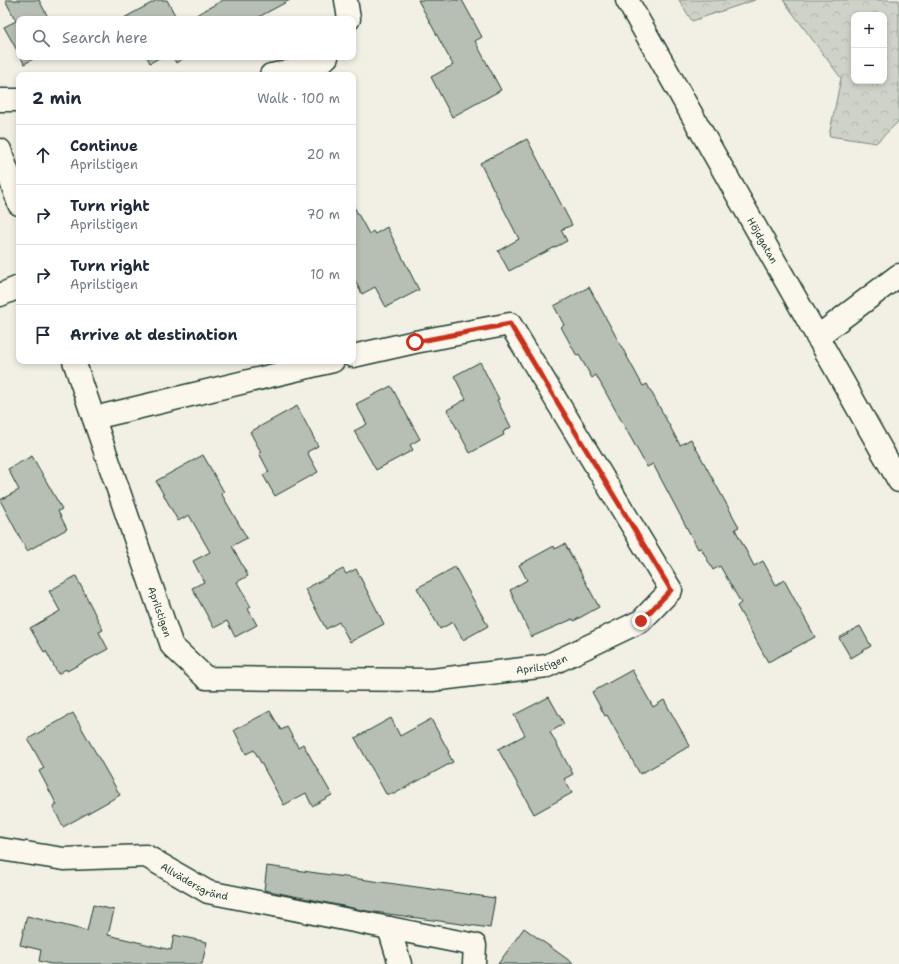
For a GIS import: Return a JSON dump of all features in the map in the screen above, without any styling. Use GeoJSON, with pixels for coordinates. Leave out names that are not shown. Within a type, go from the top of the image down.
{"type":"FeatureCollection","features":[{"type":"Feature","properties":{"kind":"street"},"geometry":{"type":"LineString","coordinates":[[346,0],[349,16]]}},
{"type":"Feature","properties":{"kind":"street","name":"Höjdgatan"},"geometry":{"type":"LineString","coordinates":[[627,0],[899,481]]}},
{"type":"Feature","properties":{"kind":"street"},"geometry":{"type":"LineString","coordinates":[[286,72],[317,66],[324,60]]}},
{"type":"Feature","properties":{"kind":"street"},"geometry":{"type":"LineString","coordinates":[[0,100],[16,100]]}},
{"type":"Feature","properties":{"kind":"street"},"geometry":{"type":"LineString","coordinates":[[0,150],[16,195]]}},
{"type":"Feature","properties":{"kind":"street"},"geometry":{"type":"LineString","coordinates":[[817,337],[899,275]]}},
{"type":"Feature","properties":{"kind":"street"},"geometry":{"type":"LineString","coordinates":[[0,295],[16,288]]}},
{"type":"Feature","properties":{"kind":"street","name":"Aprilstigen"},"geometry":{"type":"LineString","coordinates":[[75,364],[172,646],[206,678],[432,680],[547,666],[641,621],[671,590],[510,324],[415,342],[356,355]]}},
{"type":"Feature","properties":{"kind":"street"},"geometry":{"type":"LineString","coordinates":[[94,418],[320,364]]}},
{"type":"Feature","properties":{"kind":"street","name":"Allvädersgränd"},"geometry":{"type":"LineString","coordinates":[[0,849],[64,859],[146,856],[208,892],[474,945],[474,964]]}},
{"type":"Feature","properties":{"kind":"street"},"geometry":{"type":"LineString","coordinates":[[389,928],[400,964]]}},
{"type":"Feature","properties":{"kind":"green space"},"geometry":{"type":"Polygon","coordinates":[[[679,0],[755,0],[692,21],[679,0]]]}},
{"type":"Feature","properties":{"kind":"green space"},"geometry":{"type":"Polygon","coordinates":[[[783,0],[899,0],[899,121],[876,143],[829,136],[841,78],[783,0]]]}},
{"type":"Feature","properties":{"kind":"building"},"geometry":{"type":"Polygon","coordinates":[[[5,0],[39,0],[47,16],[16,16],[16,21],[5,0]]]}},
{"type":"Feature","properties":{"kind":"building"},"geometry":{"type":"Polygon","coordinates":[[[157,0],[167,0],[175,16],[128,16],[157,0]]]}},
{"type":"Feature","properties":{"kind":"building"},"geometry":{"type":"Polygon","coordinates":[[[223,0],[290,0],[261,16],[194,16],[223,0]]]}},
{"type":"Feature","properties":{"kind":"building"},"geometry":{"type":"Polygon","coordinates":[[[418,0],[462,0],[482,37],[475,41],[501,90],[452,117],[431,77],[453,65],[418,0]]]}},
{"type":"Feature","properties":{"kind":"building"},"geometry":{"type":"Polygon","coordinates":[[[16,21],[16,49],[4,27],[16,21]]]}},
{"type":"Feature","properties":{"kind":"building"},"geometry":{"type":"Polygon","coordinates":[[[22,60],[31,60],[24,64],[22,60]]]}},
{"type":"Feature","properties":{"kind":"building"},"geometry":{"type":"Polygon","coordinates":[[[148,60],[156,60],[150,63],[148,60]]]}},
{"type":"Feature","properties":{"kind":"building"},"geometry":{"type":"Polygon","coordinates":[[[527,139],[572,225],[561,230],[567,241],[509,271],[498,251],[519,239],[480,163],[527,139]]]}},
{"type":"Feature","properties":{"kind":"building"},"geometry":{"type":"Polygon","coordinates":[[[356,210],[369,234],[373,231],[375,234],[387,227],[419,290],[386,307],[375,287],[362,294],[356,283],[356,210]]]}},
{"type":"Feature","properties":{"kind":"building"},"geometry":{"type":"Polygon","coordinates":[[[589,287],[643,386],[647,384],[680,445],[691,439],[739,527],[735,529],[754,566],[763,561],[776,585],[784,580],[815,637],[768,662],[737,606],[741,603],[720,566],[713,570],[701,548],[698,549],[653,464],[647,467],[596,375],[592,378],[579,355],[577,356],[561,327],[564,325],[554,306],[589,287]]]}},
{"type":"Feature","properties":{"kind":"building"},"geometry":{"type":"Polygon","coordinates":[[[480,362],[499,399],[497,400],[511,427],[503,432],[504,435],[470,453],[447,410],[466,399],[454,376],[480,362]]]}},
{"type":"Feature","properties":{"kind":"building"},"geometry":{"type":"Polygon","coordinates":[[[391,386],[420,439],[410,445],[413,450],[376,470],[354,431],[367,424],[356,404],[391,386]]]}},
{"type":"Feature","properties":{"kind":"building"},"geometry":{"type":"Polygon","coordinates":[[[297,406],[318,446],[307,452],[318,472],[275,496],[263,475],[269,472],[259,453],[261,452],[250,432],[297,406]]]}},
{"type":"Feature","properties":{"kind":"building"},"geometry":{"type":"Polygon","coordinates":[[[203,455],[224,492],[221,493],[247,538],[232,546],[248,576],[237,582],[251,607],[248,609],[257,625],[235,637],[227,621],[214,628],[192,588],[204,582],[193,561],[210,552],[189,515],[178,521],[156,481],[203,455]]]}},
{"type":"Feature","properties":{"kind":"building"},"geometry":{"type":"Polygon","coordinates":[[[32,456],[62,509],[58,511],[67,529],[27,551],[0,500],[19,490],[8,469],[32,456]]]}},
{"type":"Feature","properties":{"kind":"building"},"geometry":{"type":"Polygon","coordinates":[[[565,544],[599,607],[574,621],[573,619],[531,637],[510,590],[527,580],[519,565],[554,546],[555,549],[565,544]]]}},
{"type":"Feature","properties":{"kind":"building"},"geometry":{"type":"Polygon","coordinates":[[[455,567],[488,626],[463,640],[453,622],[440,629],[417,588],[455,567]]]}},
{"type":"Feature","properties":{"kind":"building"},"geometry":{"type":"Polygon","coordinates":[[[343,569],[346,574],[356,569],[384,624],[350,642],[339,622],[326,629],[305,589],[343,569]]]}},
{"type":"Feature","properties":{"kind":"building"},"geometry":{"type":"Polygon","coordinates":[[[76,576],[103,630],[99,632],[108,649],[67,671],[66,669],[58,674],[46,651],[44,652],[30,628],[60,611],[49,591],[76,576]]]}},
{"type":"Feature","properties":{"kind":"building"},"geometry":{"type":"Polygon","coordinates":[[[860,626],[871,646],[851,658],[839,638],[860,626]]]}},
{"type":"Feature","properties":{"kind":"building"},"geometry":{"type":"Polygon","coordinates":[[[632,670],[653,707],[664,700],[690,746],[640,774],[607,715],[605,716],[592,692],[632,670]]]}},
{"type":"Feature","properties":{"kind":"building"},"geometry":{"type":"Polygon","coordinates":[[[549,697],[564,724],[550,732],[573,774],[564,779],[572,793],[534,814],[498,749],[525,735],[514,715],[549,697]]]}},
{"type":"Feature","properties":{"kind":"building"},"geometry":{"type":"Polygon","coordinates":[[[270,711],[281,730],[287,727],[298,747],[303,744],[332,795],[312,806],[306,793],[284,805],[254,750],[246,754],[234,730],[270,711]]]}},
{"type":"Feature","properties":{"kind":"building"},"geometry":{"type":"Polygon","coordinates":[[[73,713],[120,795],[63,827],[53,807],[57,805],[39,771],[44,768],[28,739],[73,713]]]}},
{"type":"Feature","properties":{"kind":"building"},"geometry":{"type":"Polygon","coordinates":[[[391,718],[400,736],[431,719],[453,762],[394,794],[386,794],[355,738],[391,718]]]}},
{"type":"Feature","properties":{"kind":"building"},"geometry":{"type":"Polygon","coordinates":[[[267,866],[495,898],[490,928],[367,911],[264,890],[267,866]]]}},
{"type":"Feature","properties":{"kind":"building"},"geometry":{"type":"Polygon","coordinates":[[[93,905],[114,910],[108,935],[171,950],[174,935],[207,942],[202,964],[50,964],[39,961],[41,950],[20,945],[27,916],[87,931],[93,905]]]}},
{"type":"Feature","properties":{"kind":"building"},"geometry":{"type":"Polygon","coordinates":[[[524,928],[574,964],[498,964],[524,928]]]}},
{"type":"Feature","properties":{"kind":"route"},"geometry":{"type":"LineString","coordinates":[[415,342],[510,324],[671,590],[641,621]]}}]}
